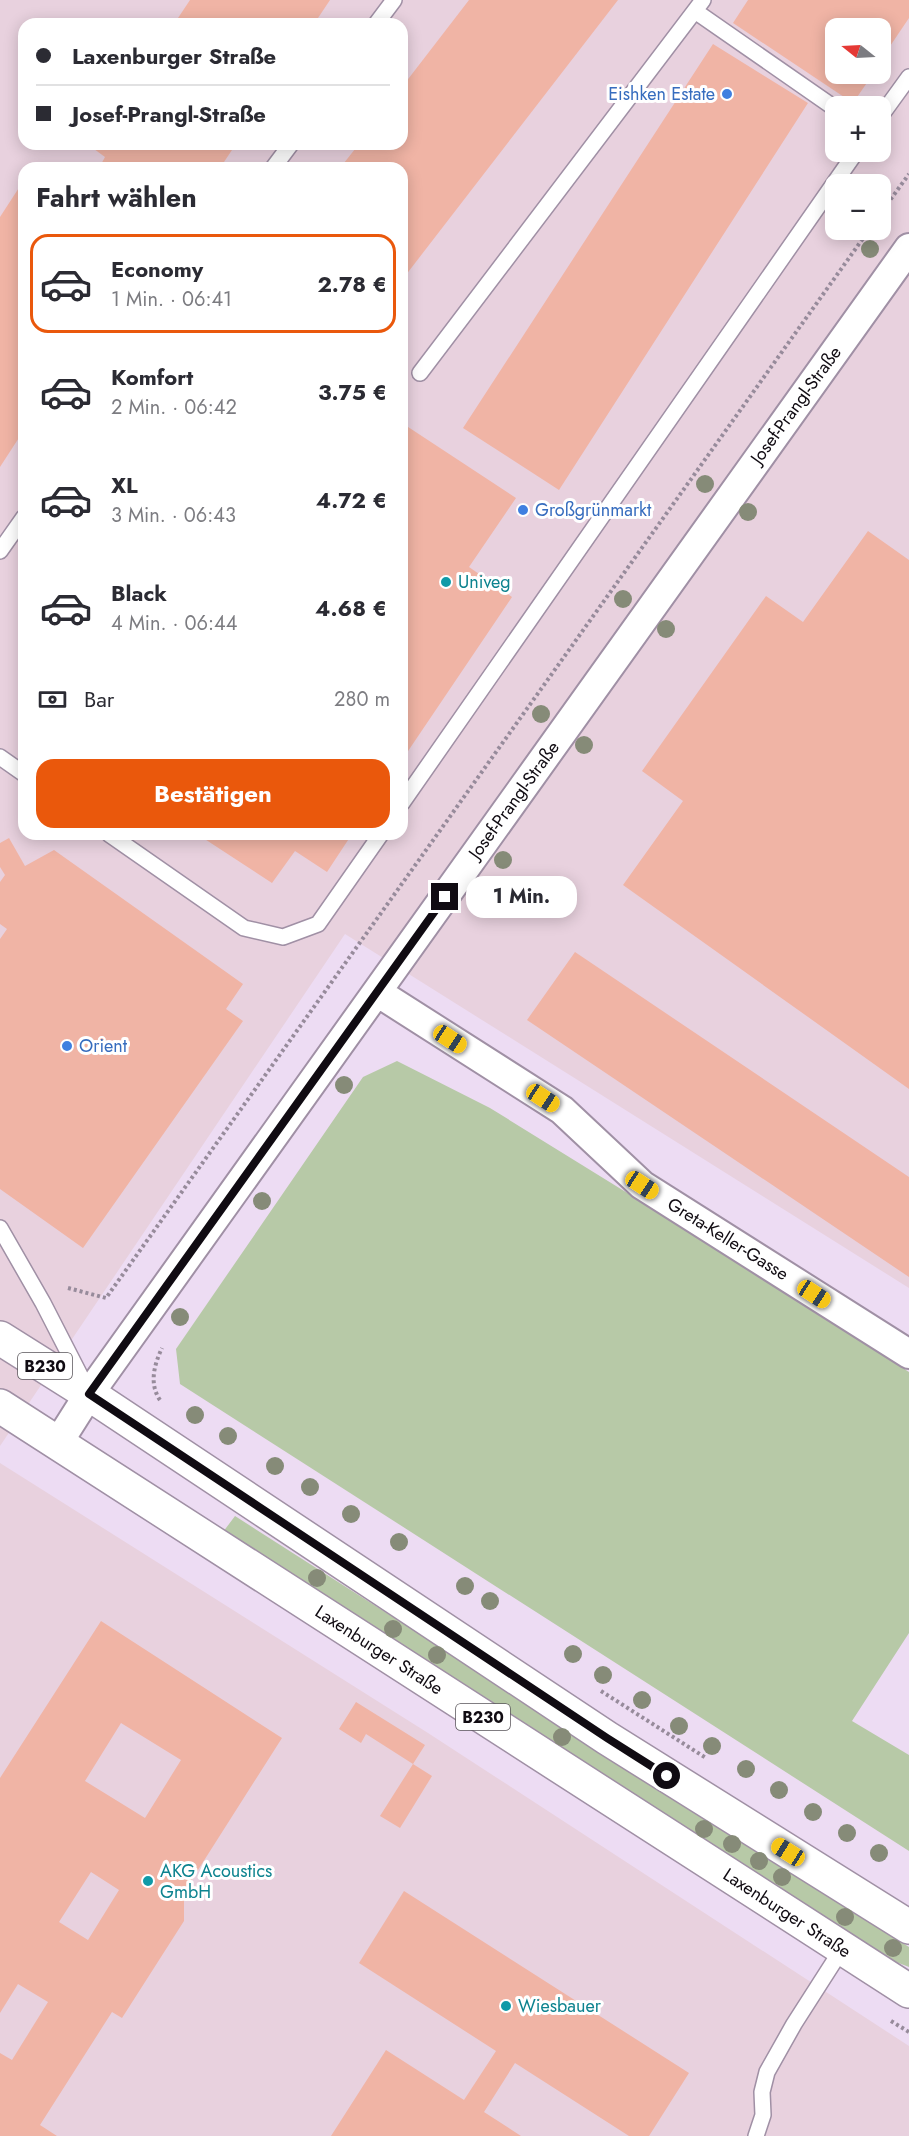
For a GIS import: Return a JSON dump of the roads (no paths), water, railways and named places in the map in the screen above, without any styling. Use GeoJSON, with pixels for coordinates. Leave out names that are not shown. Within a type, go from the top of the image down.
{"type":"FeatureCollection","features":[{"type":"Feature","properties":{"kind":"main road","name":"B230"},"geometry":{"type":"LineString","coordinates":[[0,1338],[89,1394],[607,1738],[909,1927]]}},
{"type":"Feature","properties":{"kind":"main road","name":"Laxenburger Straße"},"geometry":{"type":"LineString","coordinates":[[0,1406],[909,1991]]}},
{"type":"Feature","properties":{"kind":"street","name":"Josef-Prangl-Straße"},"geometry":{"type":"LineString","coordinates":[[58,1443],[89,1394],[909,248]]}},
{"type":"Feature","properties":{"kind":"street","name":"Greta-Keller-Gasse"},"geometry":{"type":"LineString","coordinates":[[376,992],[562,1110],[642,1185],[909,1354]]}},
{"type":"Feature","properties":{"kind":"lane"},"geometry":{"type":"LineString","coordinates":[[380,18],[394,0]]}},
{"type":"Feature","properties":{"kind":"lane"},"geometry":{"type":"LineString","coordinates":[[420,373],[699,5],[825,101]]}},
{"type":"Feature","properties":{"kind":"lane"},"geometry":{"type":"LineString","coordinates":[[891,102],[909,77]]}},
{"type":"Feature","properties":{"kind":"lane"},"geometry":{"type":"LineString","coordinates":[[408,794],[849,162]]}},
{"type":"Feature","properties":{"kind":"lane"},"geometry":{"type":"LineString","coordinates":[[0,551],[18,526]]}},
{"type":"Feature","properties":{"kind":"lane"},"geometry":{"type":"LineString","coordinates":[[0,757],[18,770]]}},
{"type":"Feature","properties":{"kind":"lane"},"geometry":{"type":"LineString","coordinates":[[118,840],[244,928],[283,937],[318,924],[377,840]]}},
{"type":"Feature","properties":{"kind":"lane"},"geometry":{"type":"LineString","coordinates":[[0,1228],[43,1303],[89,1394]]}},
{"type":"Feature","properties":{"kind":"lane"},"geometry":{"type":"LineString","coordinates":[[756,2136],[764,2115],[762,2092],[767,2072],[794,2024],[842,1949]]}},
{"type":"Feature","properties":{"kind":"place","name":"Eishken Estate"},"geometry":{"type":"Point","coordinates":[727,94]}},
{"type":"Feature","properties":{"kind":"place","name":"Großgrünmarkt"},"geometry":{"type":"Point","coordinates":[523,510]}},
{"type":"Feature","properties":{"kind":"place","name":"Univeg"},"geometry":{"type":"Point","coordinates":[446,582]}},
{"type":"Feature","properties":{"kind":"place","name":"Orient"},"geometry":{"type":"Point","coordinates":[67,1046]}},
{"type":"Feature","properties":{"kind":"place","name":"AKG Acoustics GmbH"},"geometry":{"type":"Point","coordinates":[148,1881]}},
{"type":"Feature","properties":{"kind":"place","name":"Wiesbauer"},"geometry":{"type":"Point","coordinates":[506,2006]}}]}
